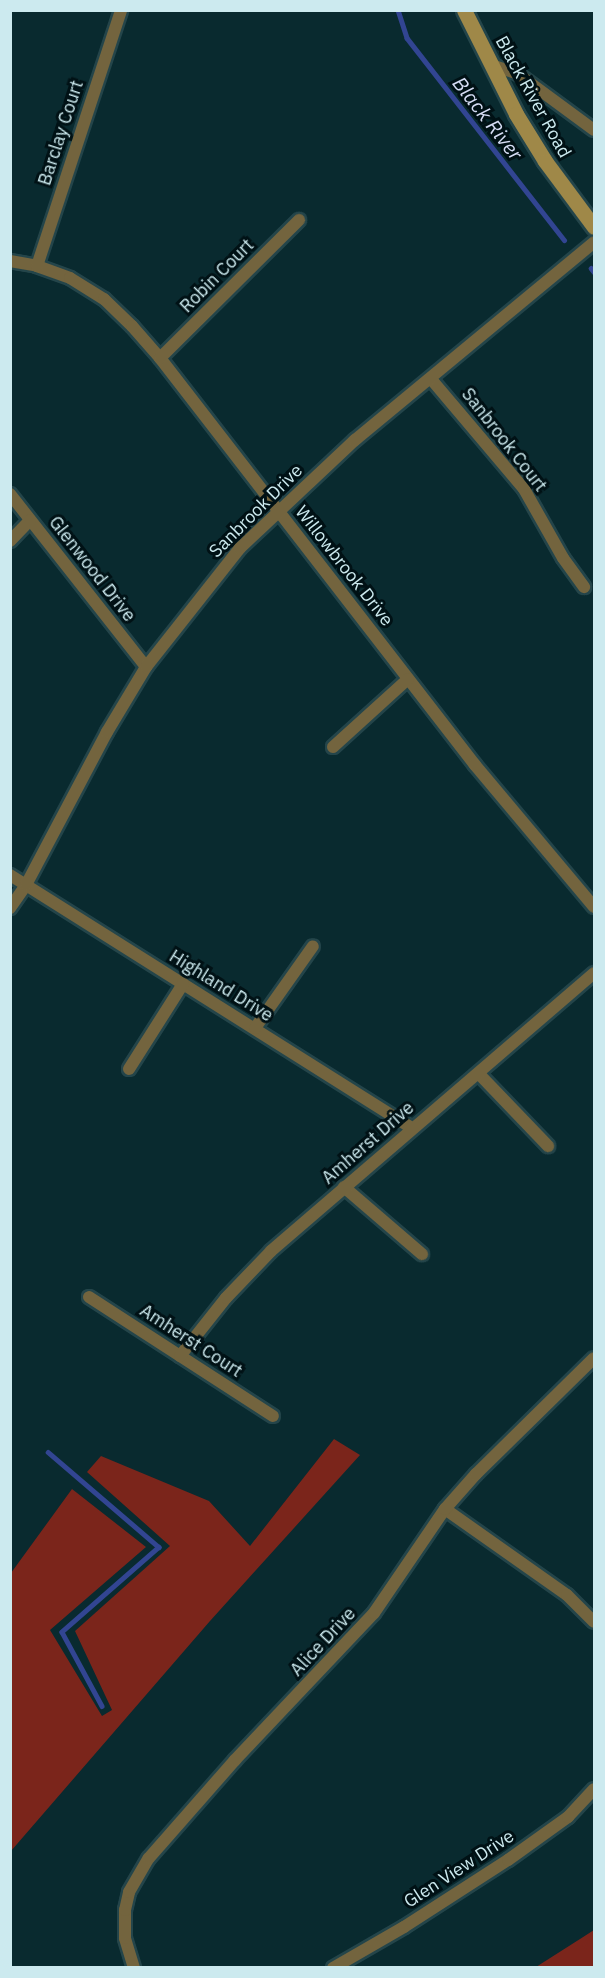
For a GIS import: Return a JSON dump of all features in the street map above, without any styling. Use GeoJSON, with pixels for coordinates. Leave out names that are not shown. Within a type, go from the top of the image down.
{"type":"FeatureCollection","features":[{"type":"Feature","properties":{"kind":"street","name":"Barclay Court"},"geometry":{"type":"LineString","coordinates":[[37,266],[121,10]]}},
{"type":"Feature","properties":{"kind":"street","name":"Black River Road"},"geometry":{"type":"LineString","coordinates":[[464,10],[516,114],[545,161],[594,227]]}},
{"type":"Feature","properties":{"kind":"street"},"geometry":{"type":"LineString","coordinates":[[491,65],[518,74],[590,126],[594,110]]}},
{"type":"Feature","properties":{"kind":"street","name":"Robin Court"},"geometry":{"type":"LineString","coordinates":[[160,358],[299,220]]}},
{"type":"Feature","properties":{"kind":"street","name":"Sanbrook Drive"},"geometry":{"type":"LineString","coordinates":[[10,908],[26,885],[107,732],[146,667],[240,548],[355,440],[594,242]]}},
{"type":"Feature","properties":{"kind":"street","name":"Willowbrook Drive"},"geometry":{"type":"LineString","coordinates":[[10,261],[37,266],[70,278],[104,299],[160,358],[475,765],[594,907]]}},
{"type":"Feature","properties":{"kind":"street","name":"Sanbrook Court"},"geometry":{"type":"LineString","coordinates":[[431,379],[524,489],[563,558],[584,587]]}},
{"type":"Feature","properties":{"kind":"street","name":"Glenwood Drive"},"geometry":{"type":"LineString","coordinates":[[10,494],[146,667]]}},
{"type":"Feature","properties":{"kind":"street"},"geometry":{"type":"LineString","coordinates":[[10,541],[30,520]]}},
{"type":"Feature","properties":{"kind":"street"},"geometry":{"type":"LineString","coordinates":[[333,747],[408,679]]}},
{"type":"Feature","properties":{"kind":"street","name":"Highland Drive"},"geometry":{"type":"LineString","coordinates":[[10,875],[412,1128]]}},
{"type":"Feature","properties":{"kind":"street"},"geometry":{"type":"LineString","coordinates":[[255,1028],[313,946]]}},
{"type":"Feature","properties":{"kind":"street","name":"Amherst Drive"},"geometry":{"type":"LineString","coordinates":[[180,1356],[244,1278],[344,1187],[479,1074],[594,973]]}},
{"type":"Feature","properties":{"kind":"street"},"geometry":{"type":"LineString","coordinates":[[129,1069],[183,984]]}},
{"type":"Feature","properties":{"kind":"street"},"geometry":{"type":"LineString","coordinates":[[479,1074],[548,1146]]}},
{"type":"Feature","properties":{"kind":"street"},"geometry":{"type":"LineString","coordinates":[[344,1187],[422,1254]]}},
{"type":"Feature","properties":{"kind":"street","name":"Amherst Court"},"geometry":{"type":"LineString","coordinates":[[89,1297],[273,1416]]}},
{"type":"Feature","properties":{"kind":"street","name":"Alice Drive"},"geometry":{"type":"LineString","coordinates":[[134,1968],[125,1938],[124,1910],[138,1874],[149,1857],[235,1760],[374,1613],[445,1509],[476,1474],[594,1358]]}},
{"type":"Feature","properties":{"kind":"street"},"geometry":{"type":"LineString","coordinates":[[445,1509],[567,1595],[594,1622]]}},
{"type":"Feature","properties":{"kind":"street","name":"Glen View Drive"},"geometry":{"type":"LineString","coordinates":[[333,1968],[404,1927],[508,1860],[568,1817],[594,1789]]}},
{"type":"Feature","properties":{"kind":"shaded area"},"geometry":{"type":"Polygon","coordinates":[[[334,1439],[360,1455],[210,1621],[11,1851],[11,1573],[72,1489],[146,1547],[50,1630],[102,1716],[112,1710],[75,1631],[170,1546],[87,1472],[101,1456],[209,1501],[250,1546],[334,1439]]]}},
{"type":"Feature","properties":{"kind":"shaded area"},"geometry":{"type":"Polygon","coordinates":[[[594,1930],[594,1967],[536,1967],[580,1939],[594,1930]]]}},
{"type":"Feature","properties":{"kind":"waterway","name":"Black River"},"geometry":{"type":"LineString","coordinates":[[398,10],[407,38],[564,240]]}},
{"type":"Feature","properties":{"kind":"waterway","name":"Black River"},"geometry":{"type":"LineString","coordinates":[[591,268],[594,272]]}},
{"type":"Feature","properties":{"kind":"waterway"},"geometry":{"type":"LineString","coordinates":[[48,1452],[159,1547],[62,1632],[102,1706]]}}]}
